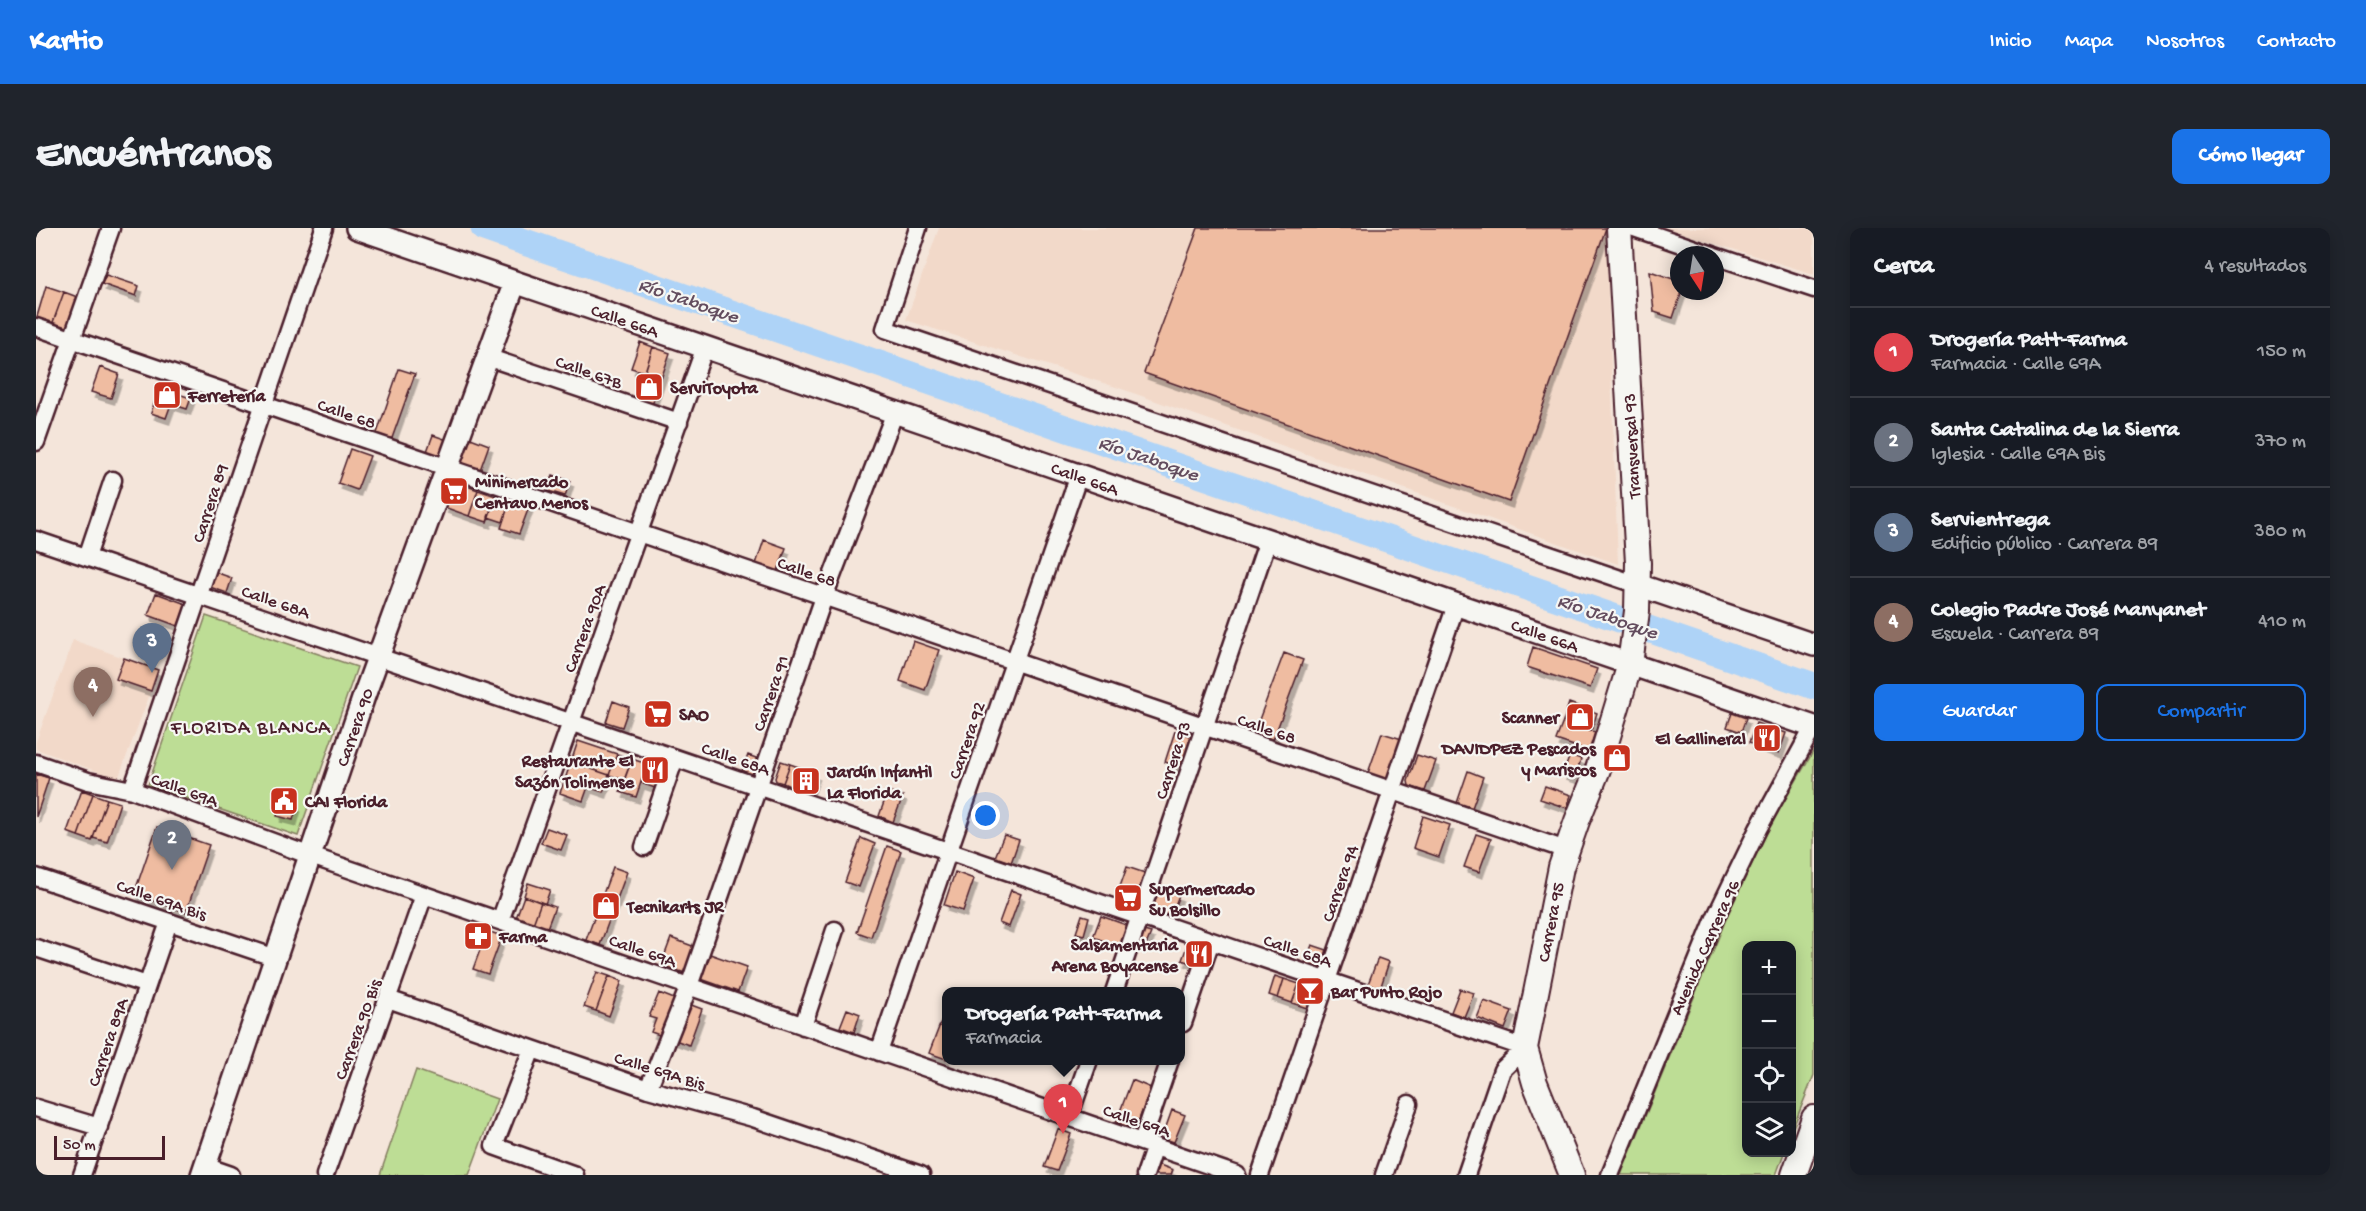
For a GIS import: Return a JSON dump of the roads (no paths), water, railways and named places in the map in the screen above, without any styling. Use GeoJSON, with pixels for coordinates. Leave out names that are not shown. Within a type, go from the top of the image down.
{"type":"FeatureCollection","features":[{"type":"Feature","properties":{"kind":"main road","name":"Transversal 93"},"geometry":{"type":"LineString","coordinates":[[1619,228],[1638,585],[1632,657]]}},
{"type":"Feature","properties":{"kind":"main road","name":"Carrera 95"},"geometry":{"type":"LineString","coordinates":[[1525,1048],[1566,850],[1598,769],[1632,657]]}},
{"type":"Feature","properties":{"kind":"main road"},"geometry":{"type":"LineString","coordinates":[[1525,1048],[1535,1083],[1572,1175]]}},
{"type":"Feature","properties":{"kind":"main road"},"geometry":{"type":"LineString","coordinates":[[1794,1175],[1814,1118]]}},
{"type":"Feature","properties":{"kind":"street"},"geometry":{"type":"LineString","coordinates":[[36,442],[111,228]]}},
{"type":"Feature","properties":{"kind":"street","name":"Carrera 89"},"geometry":{"type":"LineString","coordinates":[[132,790],[324,228]]}},
{"type":"Feature","properties":{"kind":"street","name":"Calle 66A"},"geometry":{"type":"LineString","coordinates":[[357,228],[1456,604],[1632,657],[1814,727]]}},
{"type":"Feature","properties":{"kind":"street"},"geometry":{"type":"LineString","coordinates":[[918,228],[885,329],[1814,645]]}},
{"type":"Feature","properties":{"kind":"street"},"geometry":{"type":"LineString","coordinates":[[1634,228],[1687,246]]}},
{"type":"Feature","properties":{"kind":"street"},"geometry":{"type":"LineString","coordinates":[[1724,258],[1814,290]]}},
{"type":"Feature","properties":{"kind":"street","name":"Carrera 90"},"geometry":{"type":"LineString","coordinates":[[203,1170],[378,657],[515,282]]}},
{"type":"Feature","properties":{"kind":"street","name":"Calle 68"},"geometry":{"type":"LineString","coordinates":[[36,327],[1566,850]]}},
{"type":"Feature","properties":{"kind":"street","name":"Carrera 90A"},"geometry":{"type":"LineString","coordinates":[[500,921],[705,347]]}},
{"type":"Feature","properties":{"kind":"street","name":"Calle 67B"},"geometry":{"type":"LineString","coordinates":[[488,357],[678,422]]}},
{"type":"Feature","properties":{"kind":"street","name":"Carrera 91"},"geometry":{"type":"LineString","coordinates":[[648,1089],[689,986],[824,597],[895,412]]}},
{"type":"Feature","properties":{"kind":"street","name":"Carrera 92"},"geometry":{"type":"LineString","coordinates":[[879,1052],[1079,476]]}},
{"type":"Feature","properties":{"kind":"street"},"geometry":{"type":"LineString","coordinates":[[87,557],[114,480]]}},
{"type":"Feature","properties":{"kind":"street","name":"Calle 68A"},"geometry":{"type":"LineString","coordinates":[[36,540],[1525,1048]]}},
{"type":"Feature","properties":{"kind":"street","name":"Carrera 93"},"geometry":{"type":"LineString","coordinates":[[1116,987],[1268,540]]}},
{"type":"Feature","properties":{"kind":"street","name":"Carrera 94"},"geometry":{"type":"LineString","coordinates":[[1260,1175],[1456,604]]}},
{"type":"Feature","properties":{"kind":"street","name":"Avenida Carrera 96"},"geometry":{"type":"LineString","coordinates":[[1610,1175],[1715,918],[1758,829],[1814,727]]}},
{"type":"Feature","properties":{"kind":"street"},"geometry":{"type":"LineString","coordinates":[[644,847],[675,758]]}},
{"type":"Feature","properties":{"kind":"street","name":"Calle 69A"},"geometry":{"type":"LineString","coordinates":[[36,763],[88,781],[132,790],[424,895],[1237,1175]]}},
{"type":"Feature","properties":{"kind":"street","name":"Calle 69A Bis"},"geometry":{"type":"LineString","coordinates":[[36,877],[276,958]]}},
{"type":"Feature","properties":{"kind":"street","name":"Carrera 90 Bis"},"geometry":{"type":"LineString","coordinates":[[325,1175],[424,895]]}},
{"type":"Feature","properties":{"kind":"street","name":"Carrera 89A"},"geometry":{"type":"LineString","coordinates":[[82,1175],[169,922]]}},
{"type":"Feature","properties":{"kind":"street"},"geometry":{"type":"LineString","coordinates":[[803,1026],[836,930]]}},
{"type":"Feature","properties":{"kind":"street"},"geometry":{"type":"LineString","coordinates":[[1185,1017],[1211,941]]}},
{"type":"Feature","properties":{"kind":"street"},"geometry":{"type":"LineString","coordinates":[[36,948],[147,985]]}},
{"type":"Feature","properties":{"kind":"street","name":"Calle 69A Bis"},"geometry":{"type":"LineString","coordinates":[[388,999],[648,1089],[753,1118],[921,1175]]}},
{"type":"Feature","properties":{"kind":"street"},"geometry":{"type":"LineString","coordinates":[[1466,1175],[1502,1070],[1525,1048]]}},
{"type":"Feature","properties":{"kind":"street"},"geometry":{"type":"LineString","coordinates":[[532,1049],[494,1146],[575,1175]]}},
{"type":"Feature","properties":{"kind":"street"},"geometry":{"type":"LineString","coordinates":[[1069,1117],[1087,1065]]}},
{"type":"Feature","properties":{"kind":"street"},"geometry":{"type":"LineString","coordinates":[[1145,1175],[1149,1144],[1169,1065]]}},
{"type":"Feature","properties":{"kind":"street"},"geometry":{"type":"LineString","coordinates":[[1384,1175],[1408,1104]]}},
{"type":"Feature","properties":{"kind":"street"},"geometry":{"type":"LineString","coordinates":[[36,1108],[99,1126]]}},
{"type":"Feature","properties":{"kind":"street"},"geometry":{"type":"LineString","coordinates":[[203,1170],[231,1175]]}},
{"type":"Feature","properties":{"kind":"waterway","name":"Río Jaboque"},"geometry":{"type":"LineString","coordinates":[[484,228],[1814,686]]}},
{"type":"Feature","properties":{"kind":"place","name":"ServiToyota"},"geometry":{"type":"Point","coordinates":[649,387]}},
{"type":"Feature","properties":{"kind":"place","name":"Ferretería"},"geometry":{"type":"Point","coordinates":[167,395]}},
{"type":"Feature","properties":{"kind":"place","name":"Minimercado Centavo Menos"},"geometry":{"type":"Point","coordinates":[454,491]}},
{"type":"Feature","properties":{"kind":"place","name":"Servientrega"},"geometry":{"type":"Point","coordinates":[152,673]}},
{"type":"Feature","properties":{"kind":"place","name":"SAO"},"geometry":{"type":"Point","coordinates":[658,714]}},
{"type":"Feature","properties":{"kind":"place","name":"Colegio Padre José Manyanet"},"geometry":{"type":"Point","coordinates":[93,717]}},
{"type":"Feature","properties":{"kind":"place","name":"Scanner"},"geometry":{"type":"Point","coordinates":[1580,717]}},
{"type":"Feature","properties":{"kind":"place","name":"El Gallineral"},"geometry":{"type":"Point","coordinates":[1767,738]}},
{"type":"Feature","properties":{"kind":"place","name":"DAVIDPEZ Pescados y Mariscos"},"geometry":{"type":"Point","coordinates":[1617,758]}},
{"type":"Feature","properties":{"kind":"place","name":"Restaurante El Sazón Tolimense"},"geometry":{"type":"Point","coordinates":[655,770]}},
{"type":"Feature","properties":{"kind":"place","name":"Jardín Infantil La Florida"},"geometry":{"type":"Point","coordinates":[806,781]}},
{"type":"Feature","properties":{"kind":"place","name":"CAI Florida"},"geometry":{"type":"Point","coordinates":[284,801]}},
{"type":"Feature","properties":{"kind":"place","name":"Santa Catalina de la Sierra"},"geometry":{"type":"Point","coordinates":[172,870]}},
{"type":"Feature","properties":{"kind":"place","name":"Supermercado Su Bolsillo"},"geometry":{"type":"Point","coordinates":[1128,898]}},
{"type":"Feature","properties":{"kind":"place","name":"Tecnikarts JR"},"geometry":{"type":"Point","coordinates":[606,906]}},
{"type":"Feature","properties":{"kind":"place","name":"Farma"},"geometry":{"type":"Point","coordinates":[478,936]}},
{"type":"Feature","properties":{"kind":"place","name":"Salsamentaria Arena Boyacense"},"geometry":{"type":"Point","coordinates":[1199,954]}},
{"type":"Feature","properties":{"kind":"place","name":"Bar Punto Rojo"},"geometry":{"type":"Point","coordinates":[1310,991]}},
{"type":"Feature","properties":{"kind":"place","name":"Drogería Patt-Farma"},"geometry":{"type":"Point","coordinates":[1063,1134]}},
{"type":"Feature","properties":{"kind":"district","name":"FLORIDA BLANCA"},"geometry":{"type":"Point","coordinates":[251,726]}}]}
